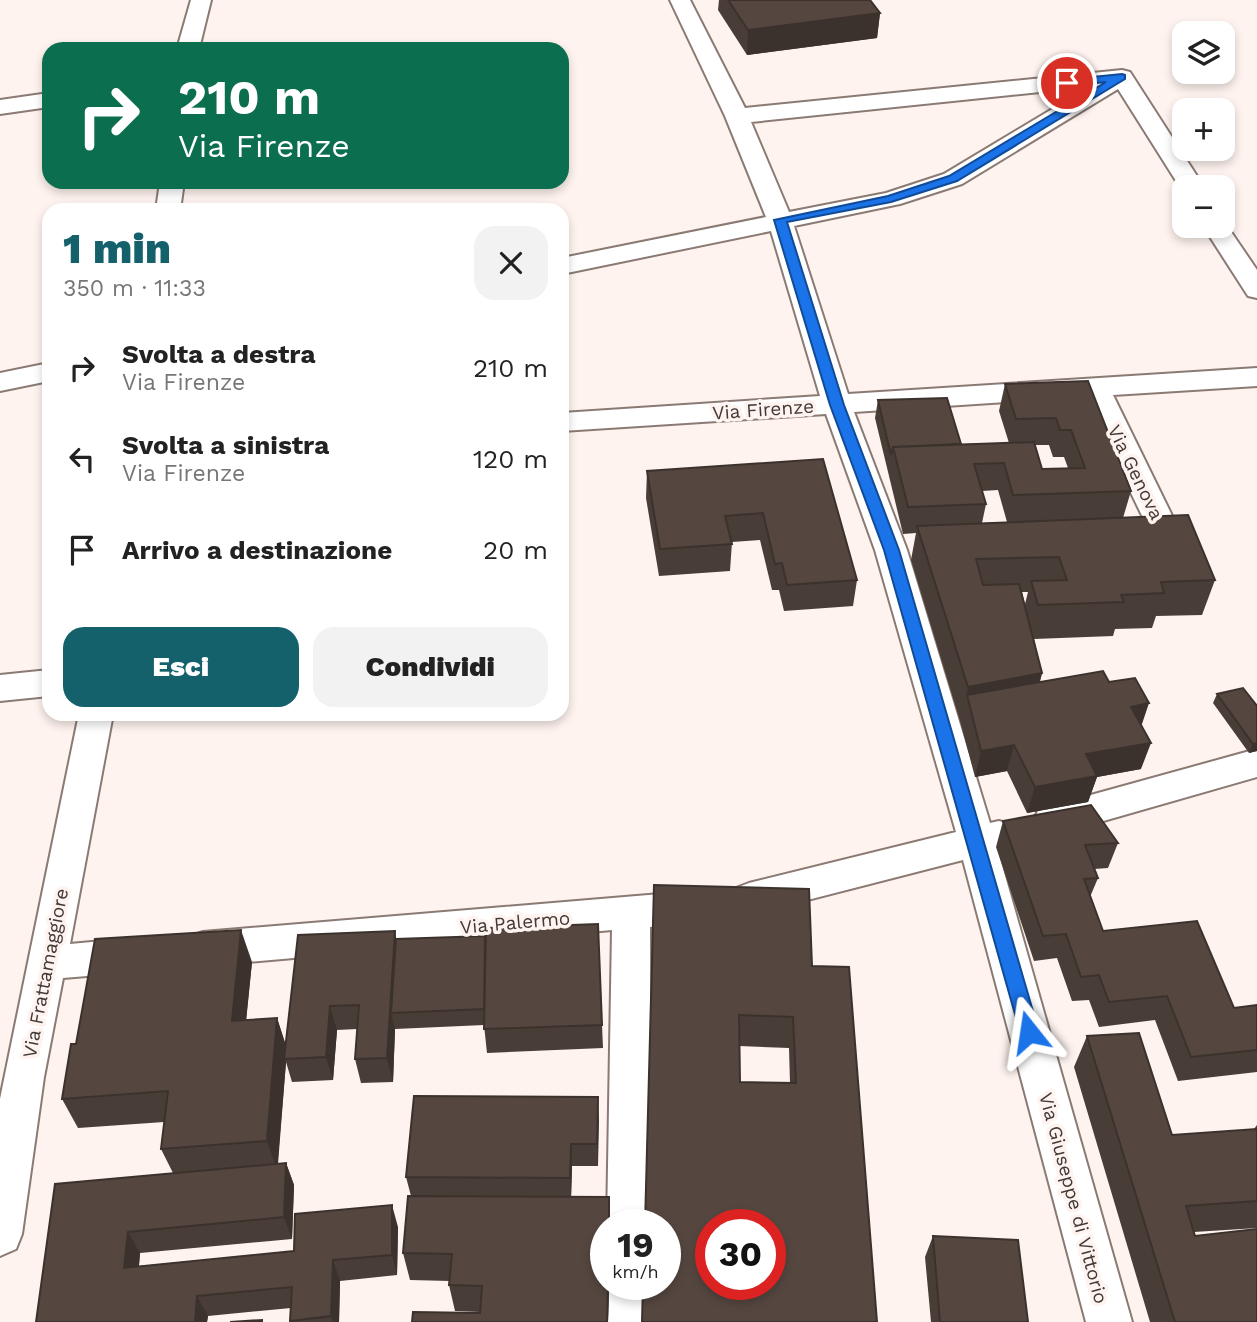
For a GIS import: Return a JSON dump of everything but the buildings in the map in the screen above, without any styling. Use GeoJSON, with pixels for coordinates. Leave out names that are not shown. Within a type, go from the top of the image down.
{"type":"FeatureCollection","features":[{"type":"Feature","properties":{"kind":"street"},"geometry":{"type":"LineString","coordinates":[[190,42],[201,0]]}},
{"type":"Feature","properties":{"kind":"street","name":"Via Giuseppe di Vittorio"},"geometry":{"type":"LineString","coordinates":[[680,0],[737,116],[780,220],[837,405],[905,550],[977,842],[1109,1322]]}},
{"type":"Feature","properties":{"kind":"street"},"geometry":{"type":"LineString","coordinates":[[737,116],[1122,77]]}},
{"type":"Feature","properties":{"kind":"street"},"geometry":{"type":"LineString","coordinates":[[1122,77],[1184,175]]}},
{"type":"Feature","properties":{"kind":"street"},"geometry":{"type":"LineString","coordinates":[[569,265],[891,199],[953,179],[1122,77]]}},
{"type":"Feature","properties":{"kind":"street"},"geometry":{"type":"LineString","coordinates":[[0,107],[42,101]]}},
{"type":"Feature","properties":{"kind":"street"},"geometry":{"type":"LineString","coordinates":[[1224,238],[1257,290]]}},
{"type":"Feature","properties":{"kind":"street"},"geometry":{"type":"LineString","coordinates":[[0,382],[42,373]]}},
{"type":"Feature","properties":{"kind":"street","name":"Via Firenze"},"geometry":{"type":"LineString","coordinates":[[569,422],[1257,377]]}},
{"type":"Feature","properties":{"kind":"street","name":"Via Genova"},"geometry":{"type":"LineString","coordinates":[[1095,388],[1166,534],[1111,537]]}},
{"type":"Feature","properties":{"kind":"street"},"geometry":{"type":"LineString","coordinates":[[0,688],[42,684]]}},
{"type":"Feature","properties":{"kind":"street","name":"Via Frattamaggiore"},"geometry":{"type":"LineString","coordinates":[[0,1234],[12,1078],[47,963],[95,721]]}},
{"type":"Feature","properties":{"kind":"street","name":"Via Palermo"},"geometry":{"type":"LineString","coordinates":[[47,963],[728,905],[977,842],[1257,763]]}},
{"type":"Feature","properties":{"kind":"street"},"geometry":{"type":"LineString","coordinates":[[629,1209],[631,912]]}},
{"type":"Feature","properties":{"kind":"street"},"geometry":{"type":"LineString","coordinates":[[628,1322],[629,1300]]}},
{"type":"Feature","properties":{"kind":"route"},"geometry":{"type":"LineString","coordinates":[[1029,1032],[977,842],[891,550],[837,405],[780,220],[891,199],[953,179],[1122,77],[1067,83]]}}]}
